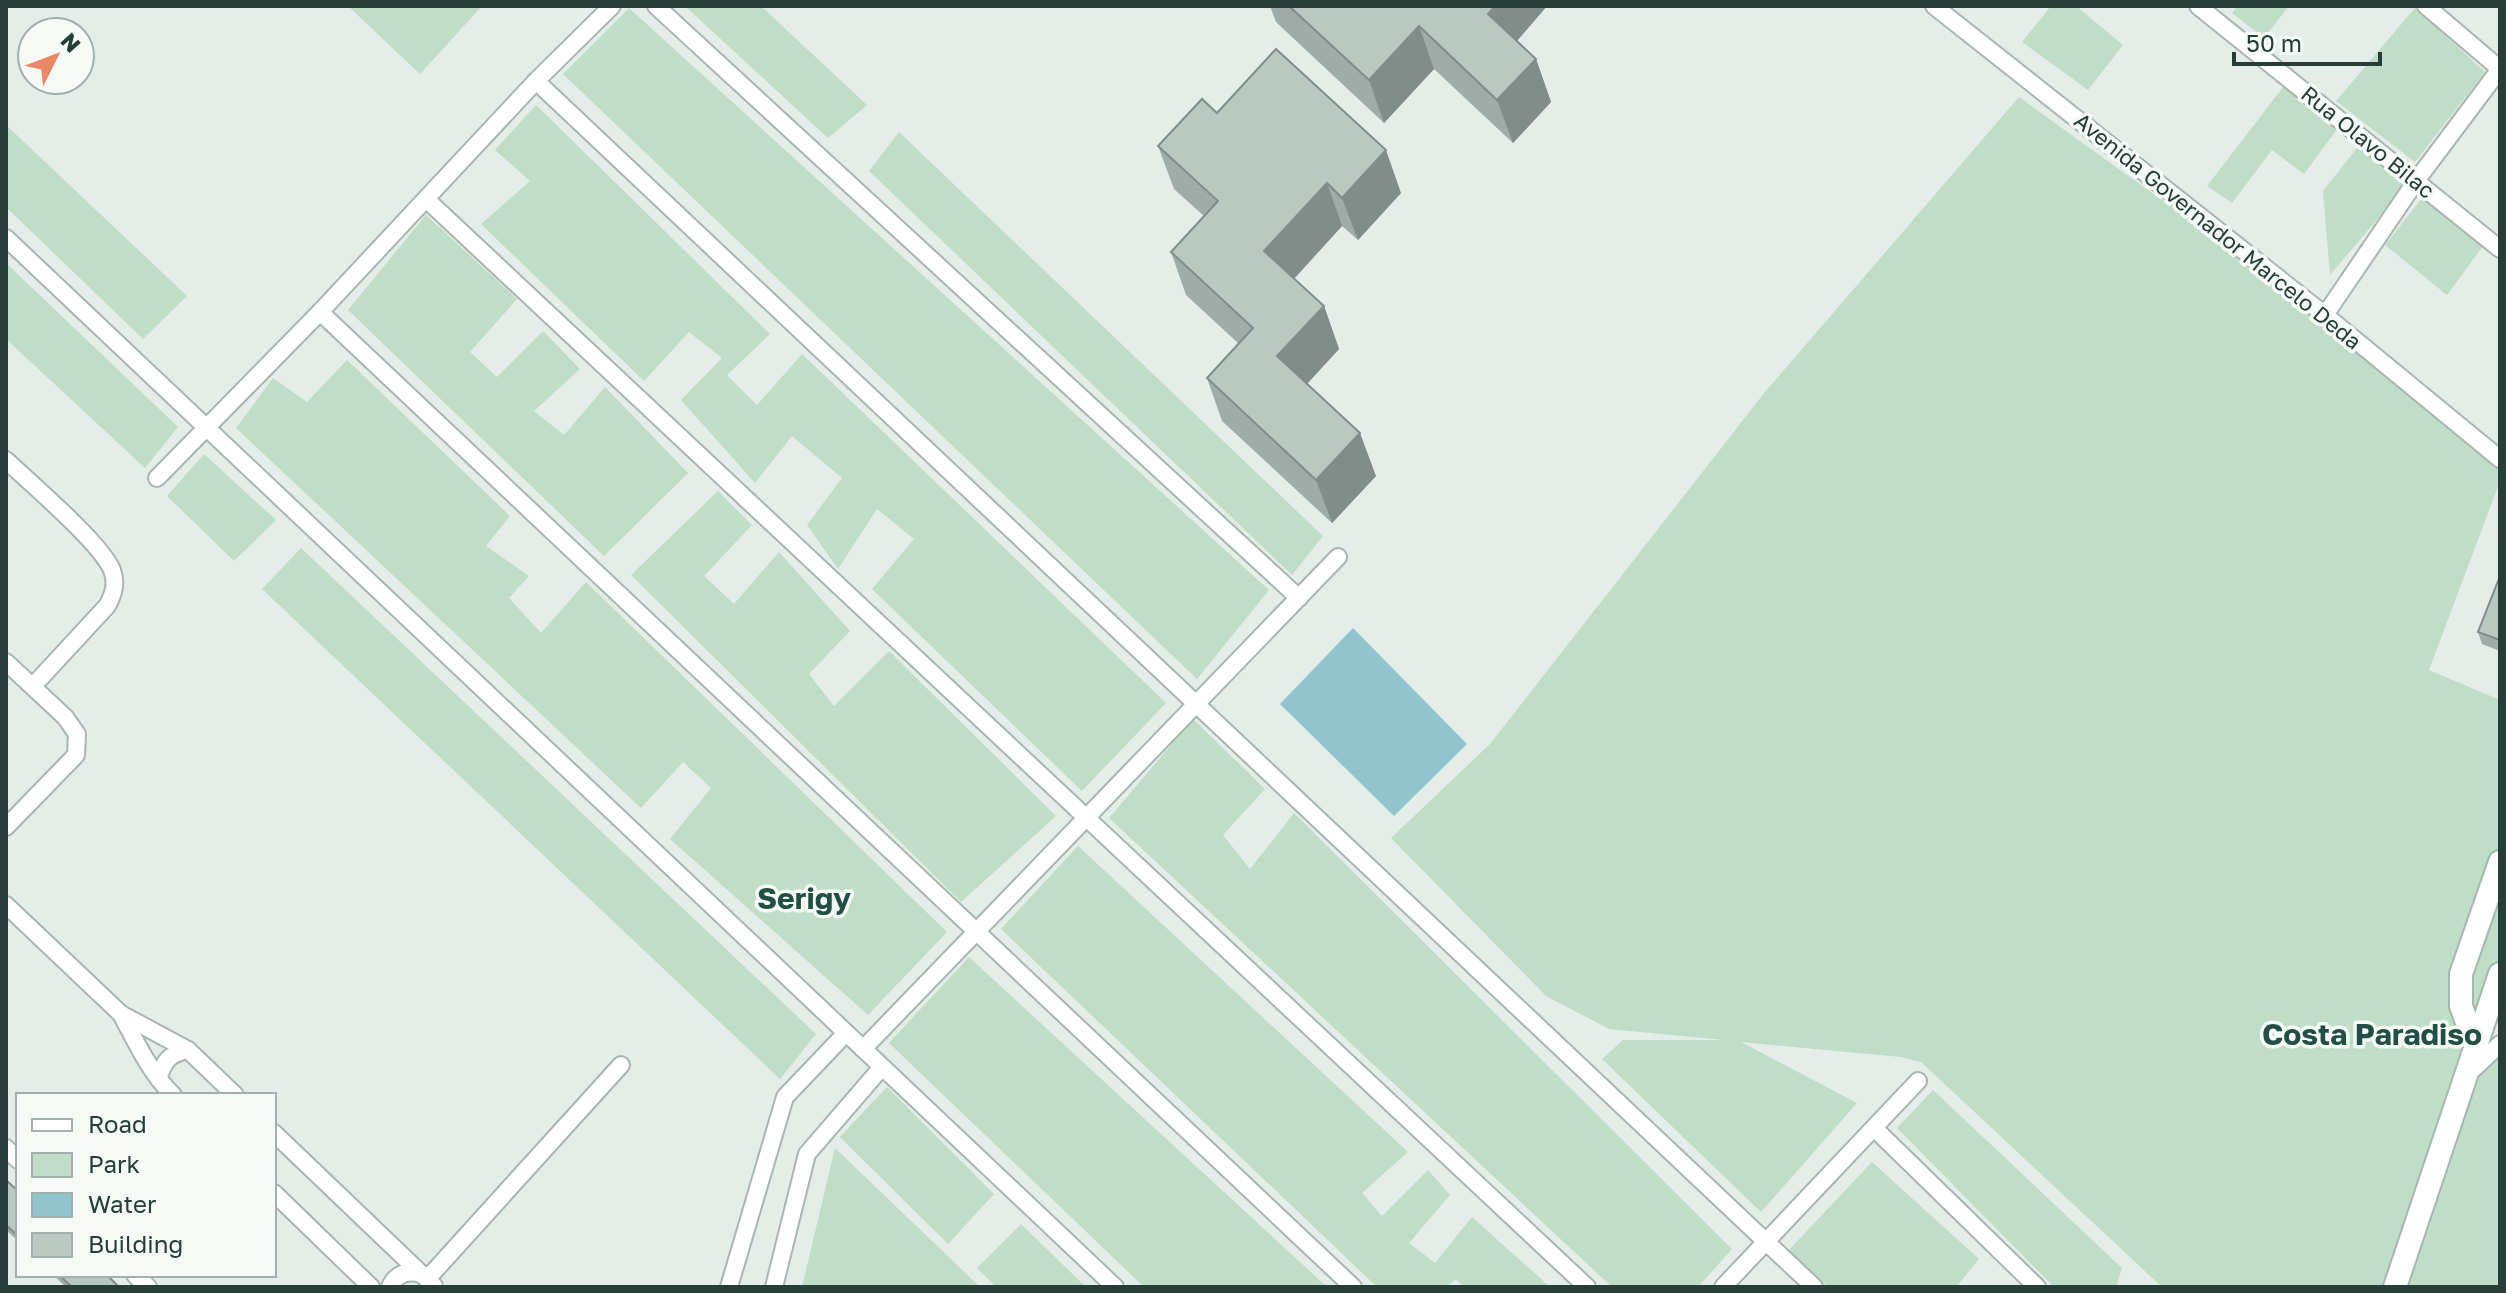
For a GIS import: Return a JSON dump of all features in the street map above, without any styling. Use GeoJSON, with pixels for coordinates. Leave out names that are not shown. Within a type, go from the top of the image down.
{"type":"FeatureCollection","features":[{"type":"Feature","properties":{"kind":"main road"},"geometry":{"type":"LineString","coordinates":[[2475,1044],[2461,1006],[2461,974],[2468,948],[2492,908],[2500,862]]}},
{"type":"Feature","properties":{"kind":"main road"},"geometry":{"type":"LineString","coordinates":[[2395,1287],[2500,976],[2478,967],[2468,948]]}},
{"type":"Feature","properties":{"kind":"street"},"geometry":{"type":"LineString","coordinates":[[157,478],[320,312],[536,81],[612,6]]}},
{"type":"Feature","properties":{"kind":"street"},"geometry":{"type":"LineString","coordinates":[[656,6],[1299,598]]}},
{"type":"Feature","properties":{"kind":"street","name":"Avenida Governador Marcelo Deda"},"geometry":{"type":"LineString","coordinates":[[1934,6],[2325,315],[2500,459]]}},
{"type":"Feature","properties":{"kind":"street","name":"Rua Olavo Bilac"},"geometry":{"type":"LineString","coordinates":[[2198,6],[2500,249]]}},
{"type":"Feature","properties":{"kind":"street"},"geometry":{"type":"LineString","coordinates":[[2325,315],[2416,181],[2500,69],[2426,6]]}},
{"type":"Feature","properties":{"kind":"street"},"geometry":{"type":"LineString","coordinates":[[536,81],[1814,1287]]}},
{"type":"Feature","properties":{"kind":"street"},"geometry":{"type":"LineString","coordinates":[[426,199],[1587,1287]]}},
{"type":"Feature","properties":{"kind":"street"},"geometry":{"type":"LineString","coordinates":[[6,238],[1115,1287]]}},
{"type":"Feature","properties":{"kind":"street"},"geometry":{"type":"LineString","coordinates":[[320,312],[1353,1287]]}},
{"type":"Feature","properties":{"kind":"street"},"geometry":{"type":"LineString","coordinates":[[6,460],[92,543],[112,569],[115,591],[107,606],[33,686]]}},
{"type":"Feature","properties":{"kind":"street"},"geometry":{"type":"LineString","coordinates":[[863,1049],[1338,557]]}},
{"type":"Feature","properties":{"kind":"street"},"geometry":{"type":"LineString","coordinates":[[6,662],[65,717],[77,734],[76,755],[6,827]]}},
{"type":"Feature","properties":{"kind":"street"},"geometry":{"type":"LineString","coordinates":[[9,913],[121,1014],[188,1050],[233,1093]]}},
{"type":"Feature","properties":{"kind":"street"},"geometry":{"type":"LineString","coordinates":[[121,1014],[158,1078],[171,1093]]}},
{"type":"Feature","properties":{"kind":"street"},"geometry":{"type":"LineString","coordinates":[[729,1287],[785,1097],[846,1033]]}},
{"type":"Feature","properties":{"kind":"street"},"geometry":{"type":"LineString","coordinates":[[2466,1076],[2500,1044]]}},
{"type":"Feature","properties":{"kind":"street"},"geometry":{"type":"LineString","coordinates":[[158,1078],[164,1061],[171,1054],[188,1050]]}},
{"type":"Feature","properties":{"kind":"street"},"geometry":{"type":"LineString","coordinates":[[430,1282],[621,1065]]}},
{"type":"Feature","properties":{"kind":"street"},"geometry":{"type":"LineString","coordinates":[[774,1287],[807,1154],[882,1067]]}},
{"type":"Feature","properties":{"kind":"street"},"geometry":{"type":"LineString","coordinates":[[1723,1287],[1918,1081]]}},
{"type":"Feature","properties":{"kind":"street"},"geometry":{"type":"LineString","coordinates":[[1874,1128],[2037,1287]]}},
{"type":"Feature","properties":{"kind":"street"},"geometry":{"type":"LineString","coordinates":[[276,1135],[430,1282]]}},
{"type":"Feature","properties":{"kind":"street"},"geometry":{"type":"LineString","coordinates":[[276,1195],[371,1287]]}},
{"type":"Feature","properties":{"kind":"street"},"geometry":{"type":"LineString","coordinates":[[390,1287],[398,1276],[405,1273],[430,1282]]}},
{"type":"Feature","properties":{"kind":"green space"},"geometry":{"type":"Polygon","coordinates":[[[348,6],[482,6],[420,74],[348,6]]]}},
{"type":"Feature","properties":{"kind":"green space"},"geometry":{"type":"Polygon","coordinates":[[[685,6],[761,6],[867,105],[828,138],[685,6]]]}},
{"type":"Feature","properties":{"kind":"green space"},"geometry":{"type":"Polygon","coordinates":[[[2051,6],[2076,6],[2123,45],[2088,90],[2022,42],[2051,6]]]}},
{"type":"Feature","properties":{"kind":"green space"},"geometry":{"type":"Polygon","coordinates":[[[2237,6],[2289,6],[2264,38],[2232,13],[2237,6]]]}},
{"type":"Feature","properties":{"kind":"green space"},"geometry":{"type":"Polygon","coordinates":[[[629,8],[1269,590],[1197,679],[563,74],[629,8]]]}},
{"type":"Feature","properties":{"kind":"green space"},"geometry":{"type":"Polygon","coordinates":[[[2415,8],[2485,72],[2415,162],[2336,101],[2415,8]]]}},
{"type":"Feature","properties":{"kind":"green space"},"geometry":{"type":"Polygon","coordinates":[[[2284,86],[2340,125],[2304,174],[2272,150],[2232,203],[2207,186],[2284,86]]]}},
{"type":"Feature","properties":{"kind":"green space"},"geometry":{"type":"Polygon","coordinates":[[[2019,97],[2349,335],[2500,459],[2500,481],[2429,670],[2500,700],[2500,977],[2466,1074],[2500,1044],[2500,1287],[2162,1287],[1921,1062],[1901,1057],[1741,1042],[1857,1103],[1761,1212],[1602,1059],[1623,1040],[1724,1040],[1609,1029],[1546,996],[1391,838],[1490,744],[1765,392],[2019,97]]]}},
{"type":"Feature","properties":{"kind":"green space"},"geometry":{"type":"Polygon","coordinates":[[[536,105],[770,334],[727,375],[757,405],[802,354],[1166,703],[1082,791],[872,589],[914,539],[877,509],[838,569],[807,525],[842,478],[792,436],[755,483],[681,400],[722,358],[689,332],[644,381],[481,224],[530,181],[495,150],[536,105]]]}},
{"type":"Feature","properties":{"kind":"green space"},"geometry":{"type":"Polygon","coordinates":[[[6,125],[187,296],[143,339],[6,207],[6,125]]]}},
{"type":"Feature","properties":{"kind":"green space"},"geometry":{"type":"Polygon","coordinates":[[[899,132],[1323,536],[1292,575],[869,171],[899,132]]]}},
{"type":"Feature","properties":{"kind":"green space"},"geometry":{"type":"Polygon","coordinates":[[[2361,143],[2407,184],[2330,275],[2323,191],[2361,143]]]}},
{"type":"Feature","properties":{"kind":"green space"},"geometry":{"type":"Polygon","coordinates":[[[2422,198],[2483,246],[2447,295],[2385,245],[2422,198]]]}},
{"type":"Feature","properties":{"kind":"green space"},"geometry":{"type":"Polygon","coordinates":[[[426,215],[517,299],[470,352],[497,377],[543,331],[580,369],[534,411],[564,435],[605,387],[688,473],[604,556],[348,310],[426,215]]]}},
{"type":"Feature","properties":{"kind":"green space"},"geometry":{"type":"Polygon","coordinates":[[[6,263],[178,427],[145,468],[6,339],[6,263]]]}},
{"type":"Feature","properties":{"kind":"green space"},"geometry":{"type":"Polygon","coordinates":[[[347,360],[510,516],[486,546],[529,576],[509,598],[541,633],[586,582],[947,932],[868,1015],[670,839],[711,788],[683,762],[641,808],[236,428],[273,378],[307,402],[347,360]]]}},
{"type":"Feature","properties":{"kind":"green space"},"geometry":{"type":"Polygon","coordinates":[[[204,454],[276,520],[234,561],[167,496],[204,454]]]}},
{"type":"Feature","properties":{"kind":"green space"},"geometry":{"type":"Polygon","coordinates":[[[718,491],[752,525],[704,576],[734,604],[779,552],[850,631],[809,674],[834,706],[889,651],[1056,816],[961,902],[631,575],[718,491]]]}},
{"type":"Feature","properties":{"kind":"green space"},"geometry":{"type":"Polygon","coordinates":[[[301,548],[816,1034],[780,1079],[262,589],[301,548]]]}},
{"type":"Feature","properties":{"kind":"green space"},"geometry":{"type":"Polygon","coordinates":[[[1193,719],[1265,789],[1223,835],[1250,869],[1294,813],[1732,1249],[1698,1287],[1612,1287],[1109,818],[1193,719]]]}},
{"type":"Feature","properties":{"kind":"green space"},"geometry":{"type":"Polygon","coordinates":[[[1078,846],[1408,1152],[1362,1193],[1382,1216],[1428,1170],[1450,1195],[1409,1243],[1435,1263],[1472,1217],[1550,1287],[1464,1287],[1456,1279],[1446,1287],[1377,1287],[1001,929],[1078,846]]]}},
{"type":"Feature","properties":{"kind":"green space"},"geometry":{"type":"Polygon","coordinates":[[[969,957],[1327,1287],[1144,1287],[889,1043],[969,957]]]}},
{"type":"Feature","properties":{"kind":"green space"},"geometry":{"type":"Polygon","coordinates":[[[887,1087],[994,1194],[948,1244],[840,1137],[887,1087]]]}},
{"type":"Feature","properties":{"kind":"green space"},"geometry":{"type":"Polygon","coordinates":[[[1933,1090],[2122,1268],[2116,1287],[2054,1287],[1897,1128],[1933,1090]]]}},
{"type":"Feature","properties":{"kind":"green space"},"geometry":{"type":"Polygon","coordinates":[[[835,1148],[980,1287],[802,1287],[835,1148]]]}},
{"type":"Feature","properties":{"kind":"green space"},"geometry":{"type":"Polygon","coordinates":[[[1872,1162],[1979,1259],[1956,1287],[1828,1287],[1788,1251],[1872,1162]]]}},
{"type":"Feature","properties":{"kind":"green space"},"geometry":{"type":"Polygon","coordinates":[[[1021,1224],[1086,1287],[996,1287],[977,1268],[1021,1224]]]}},
{"type":"Feature","properties":{"kind":"water"},"geometry":{"type":"Polygon","coordinates":[[[1353,628],[1467,744],[1394,816],[1280,704],[1353,628]]]}},
{"type":"Feature","properties":{"kind":"building"},"geometry":{"type":"Polygon","coordinates":[[[1289,6],[1495,6],[1488,14],[1536,59],[1497,100],[1419,26],[1369,80],[1289,6]]]}},
{"type":"Feature","properties":{"kind":"building"},"geometry":{"type":"Polygon","coordinates":[[[1276,49],[1386,150],[1342,198],[1327,183],[1264,251],[1324,306],[1277,356],[1360,433],[1316,480],[1207,378],[1253,328],[1171,252],[1218,201],[1158,146],[1202,99],[1217,113],[1276,49]]]}},
{"type":"Feature","properties":{"kind":"building"},"geometry":{"type":"Polygon","coordinates":[[[2500,576],[2500,640],[2478,632],[2500,576]]]}},
{"type":"Feature","properties":{"kind":"building"},"geometry":{"type":"Polygon","coordinates":[[[6,1180],[16,1189],[16,1234],[6,1225],[6,1180]]]}},
{"type":"Feature","properties":{"kind":"building"},"geometry":{"type":"Polygon","coordinates":[[[61,1277],[109,1277],[119,1287],[72,1287],[61,1277]]]}},
{"type":"Feature","properties":{"kind":"district","name":"Serigy"},"geometry":{"type":"Point","coordinates":[804,899]}},
{"type":"Feature","properties":{"kind":"district","name":"Costa Paradiso"},"geometry":{"type":"Point","coordinates":[2372,1035]}}]}
